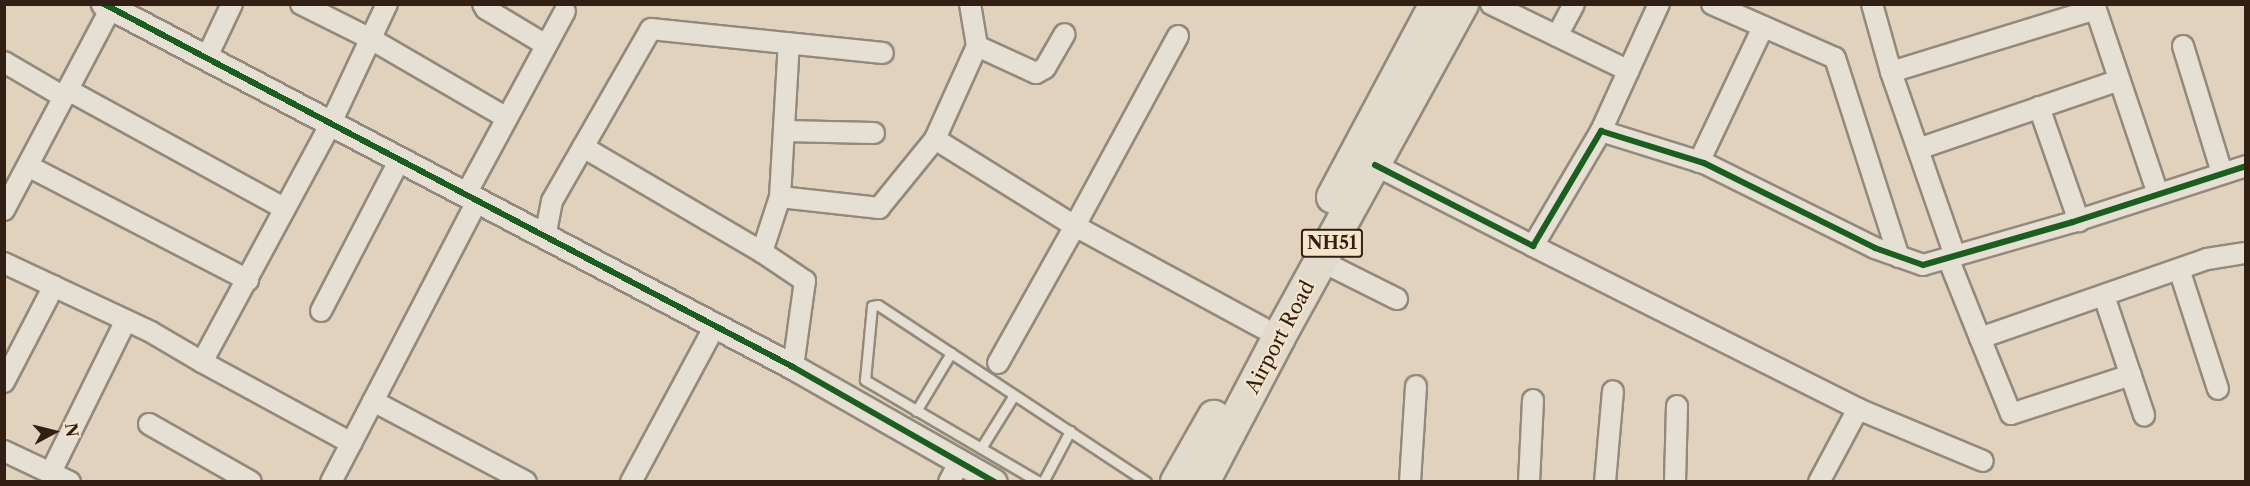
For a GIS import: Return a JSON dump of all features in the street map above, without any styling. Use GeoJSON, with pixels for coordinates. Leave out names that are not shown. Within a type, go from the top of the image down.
{"type":"FeatureCollection","features":[{"type":"Feature","properties":{"kind":"highway","name":"Airport Road"},"geometry":{"type":"LineString","coordinates":[[1203,482],[1375,165],[1440,6]]}},
{"type":"Feature","properties":{"kind":"highway","name":"Airport Road"},"geometry":{"type":"LineString","coordinates":[[1178,482],[1440,6]]}},
{"type":"Feature","properties":{"kind":"street"},"geometry":{"type":"LineString","coordinates":[[206,59],[232,4]]}},
{"type":"Feature","properties":{"kind":"street"},"geometry":{"type":"LineString","coordinates":[[302,4],[371,39],[507,118]]}},
{"type":"Feature","properties":{"kind":"street"},"geometry":{"type":"LineString","coordinates":[[202,362],[330,125],[387,4]]}},
{"type":"Feature","properties":{"kind":"street"},"geometry":{"type":"LineString","coordinates":[[483,4],[546,45]]}},
{"type":"Feature","properties":{"kind":"street"},"geometry":{"type":"LineString","coordinates":[[780,197],[879,208],[934,139],[977,46],[970,4]]}},
{"type":"Feature","properties":{"kind":"street"},"geometry":{"type":"LineString","coordinates":[[1491,4],[1629,71]]}},
{"type":"Feature","properties":{"kind":"street"},"geometry":{"type":"LineString","coordinates":[[1557,36],[1574,4]]}},
{"type":"Feature","properties":{"kind":"street"},"geometry":{"type":"LineString","coordinates":[[1533,246],[1601,131],[1659,4]]}},
{"type":"Feature","properties":{"kind":"street"},"geometry":{"type":"LineString","coordinates":[[1712,4],[1835,57],[1899,257]]}},
{"type":"Feature","properties":{"kind":"street"},"geometry":{"type":"LineString","coordinates":[[1872,4],[1891,72],[1918,149],[1951,257],[1980,338],[2011,414],[2131,375]]}},
{"type":"Feature","properties":{"kind":"street"},"geometry":{"type":"LineString","coordinates":[[4,210],[66,93],[107,6],[793,367],[955,471],[995,482]]}},
{"type":"Feature","properties":{"kind":"street"},"geometry":{"type":"LineString","coordinates":[[1891,72],[2095,7],[2158,194]]}},
{"type":"Feature","properties":{"kind":"street"},"geometry":{"type":"LineString","coordinates":[[331,482],[471,199],[507,118],[564,11]]}},
{"type":"Feature","properties":{"kind":"street"},"geometry":{"type":"LineString","coordinates":[[1699,162],[1763,27]]}},
{"type":"Feature","properties":{"kind":"street"},"geometry":{"type":"LineString","coordinates":[[545,237],[552,201],[651,29],[883,53]]}},
{"type":"Feature","properties":{"kind":"street"},"geometry":{"type":"LineString","coordinates":[[977,46],[1036,73],[1045,68],[1065,34]]}},
{"type":"Feature","properties":{"kind":"street"},"geometry":{"type":"LineString","coordinates":[[998,363],[1178,36]]}},
{"type":"Feature","properties":{"kind":"street"},"geometry":{"type":"LineString","coordinates":[[762,252],[780,197],[789,44]]}},
{"type":"Feature","properties":{"kind":"street"},"geometry":{"type":"LineString","coordinates":[[2183,46],[2222,173]]}},
{"type":"Feature","properties":{"kind":"street"},"geometry":{"type":"LineString","coordinates":[[4,62],[285,209]]}},
{"type":"Feature","properties":{"kind":"street"},"geometry":{"type":"LineString","coordinates":[[1918,149],[2120,80]]}},
{"type":"Feature","properties":{"kind":"street"},"geometry":{"type":"LineString","coordinates":[[2039,107],[2079,221]]}},
{"type":"Feature","properties":{"kind":"street"},"geometry":{"type":"LineString","coordinates":[[784,131],[874,134]]}},
{"type":"Feature","properties":{"kind":"street"},"geometry":{"type":"LineString","coordinates":[[1601,131],[1699,162],[1875,248],[1923,265],[2079,221],[2246,166]]}},
{"type":"Feature","properties":{"kind":"street"},"geometry":{"type":"LineString","coordinates":[[934,139],[1075,226],[1263,328]]}},
{"type":"Feature","properties":{"kind":"street"},"geometry":{"type":"LineString","coordinates":[[583,147],[762,252],[805,281],[793,367]]}},
{"type":"Feature","properties":{"kind":"street"},"geometry":{"type":"LineString","coordinates":[[321,311],[399,161]]}},
{"type":"Feature","properties":{"kind":"street"},"geometry":{"type":"LineString","coordinates":[[1375,165],[1857,409],[1983,461]]}},
{"type":"Feature","properties":{"kind":"street"},"geometry":{"type":"LineString","coordinates":[[28,166],[248,280]]}},
{"type":"Feature","properties":{"kind":"street"},"geometry":{"type":"LineString","coordinates":[[1980,338],[2207,259],[2246,253]]}},
{"type":"Feature","properties":{"kind":"street"},"geometry":{"type":"LineString","coordinates":[[1321,261],[1396,299]]}},
{"type":"Feature","properties":{"kind":"street"},"geometry":{"type":"LineString","coordinates":[[4,263],[126,320],[351,443]]}},
{"type":"Feature","properties":{"kind":"street"},"geometry":{"type":"LineString","coordinates":[[2179,269],[2218,389]]}},
{"type":"Feature","properties":{"kind":"street"},"geometry":{"type":"LineString","coordinates":[[4,381],[54,286]]}},
{"type":"Feature","properties":{"kind":"street"},"geometry":{"type":"LineString","coordinates":[[2104,296],[2144,415]]}},
{"type":"Feature","properties":{"kind":"street"},"geometry":{"type":"LineString","coordinates":[[51,472],[126,320]]}},
{"type":"Feature","properties":{"kind":"street"},"geometry":{"type":"LineString","coordinates":[[631,482],[715,326]]}},
{"type":"Feature","properties":{"kind":"street"},"geometry":{"type":"LineString","coordinates":[[1410,482],[1416,386]]}},
{"type":"Feature","properties":{"kind":"street"},"geometry":{"type":"LineString","coordinates":[[1605,482],[1613,391]]}},
{"type":"Feature","properties":{"kind":"street"},"geometry":{"type":"LineString","coordinates":[[1529,482],[1533,400]]}},
{"type":"Feature","properties":{"kind":"street"},"geometry":{"type":"LineString","coordinates":[[373,401],[526,482]]}},
{"type":"Feature","properties":{"kind":"street"},"geometry":{"type":"LineString","coordinates":[[1675,482],[1677,406]]}},
{"type":"Feature","properties":{"kind":"street"},"geometry":{"type":"LineString","coordinates":[[1819,482],[1857,409]]}},
{"type":"Feature","properties":{"kind":"street"},"geometry":{"type":"LineString","coordinates":[[148,424],[251,482]]}},
{"type":"Feature","properties":{"kind":"street"},"geometry":{"type":"LineString","coordinates":[[4,451],[70,482]]}},
{"type":"Feature","properties":{"kind":"lane"},"geometry":{"type":"LineString","coordinates":[[1070,431],[1041,482],[865,380],[872,306],[878,305],[1131,471],[1146,482]]}},
{"type":"Feature","properties":{"kind":"lane"},"geometry":{"type":"LineString","coordinates":[[916,411],[951,353]]}},
{"type":"Feature","properties":{"kind":"lane"},"geometry":{"type":"LineString","coordinates":[[981,448],[1014,394]]}},
{"type":"Feature","properties":{"kind":"lane"},"geometry":{"type":"LineString","coordinates":[[1127,482],[1131,471]]}},
{"type":"Feature","properties":{"kind":"cycle path"},"geometry":{"type":"LineString","coordinates":[[104,4],[793,367],[995,482]]}},
{"type":"Feature","properties":{"kind":"cycle path"},"geometry":{"type":"LineString","coordinates":[[1375,165],[1533,246],[1601,131],[1704,163],[1875,248],[1923,265],[2073,222],[2246,166]]}}]}
